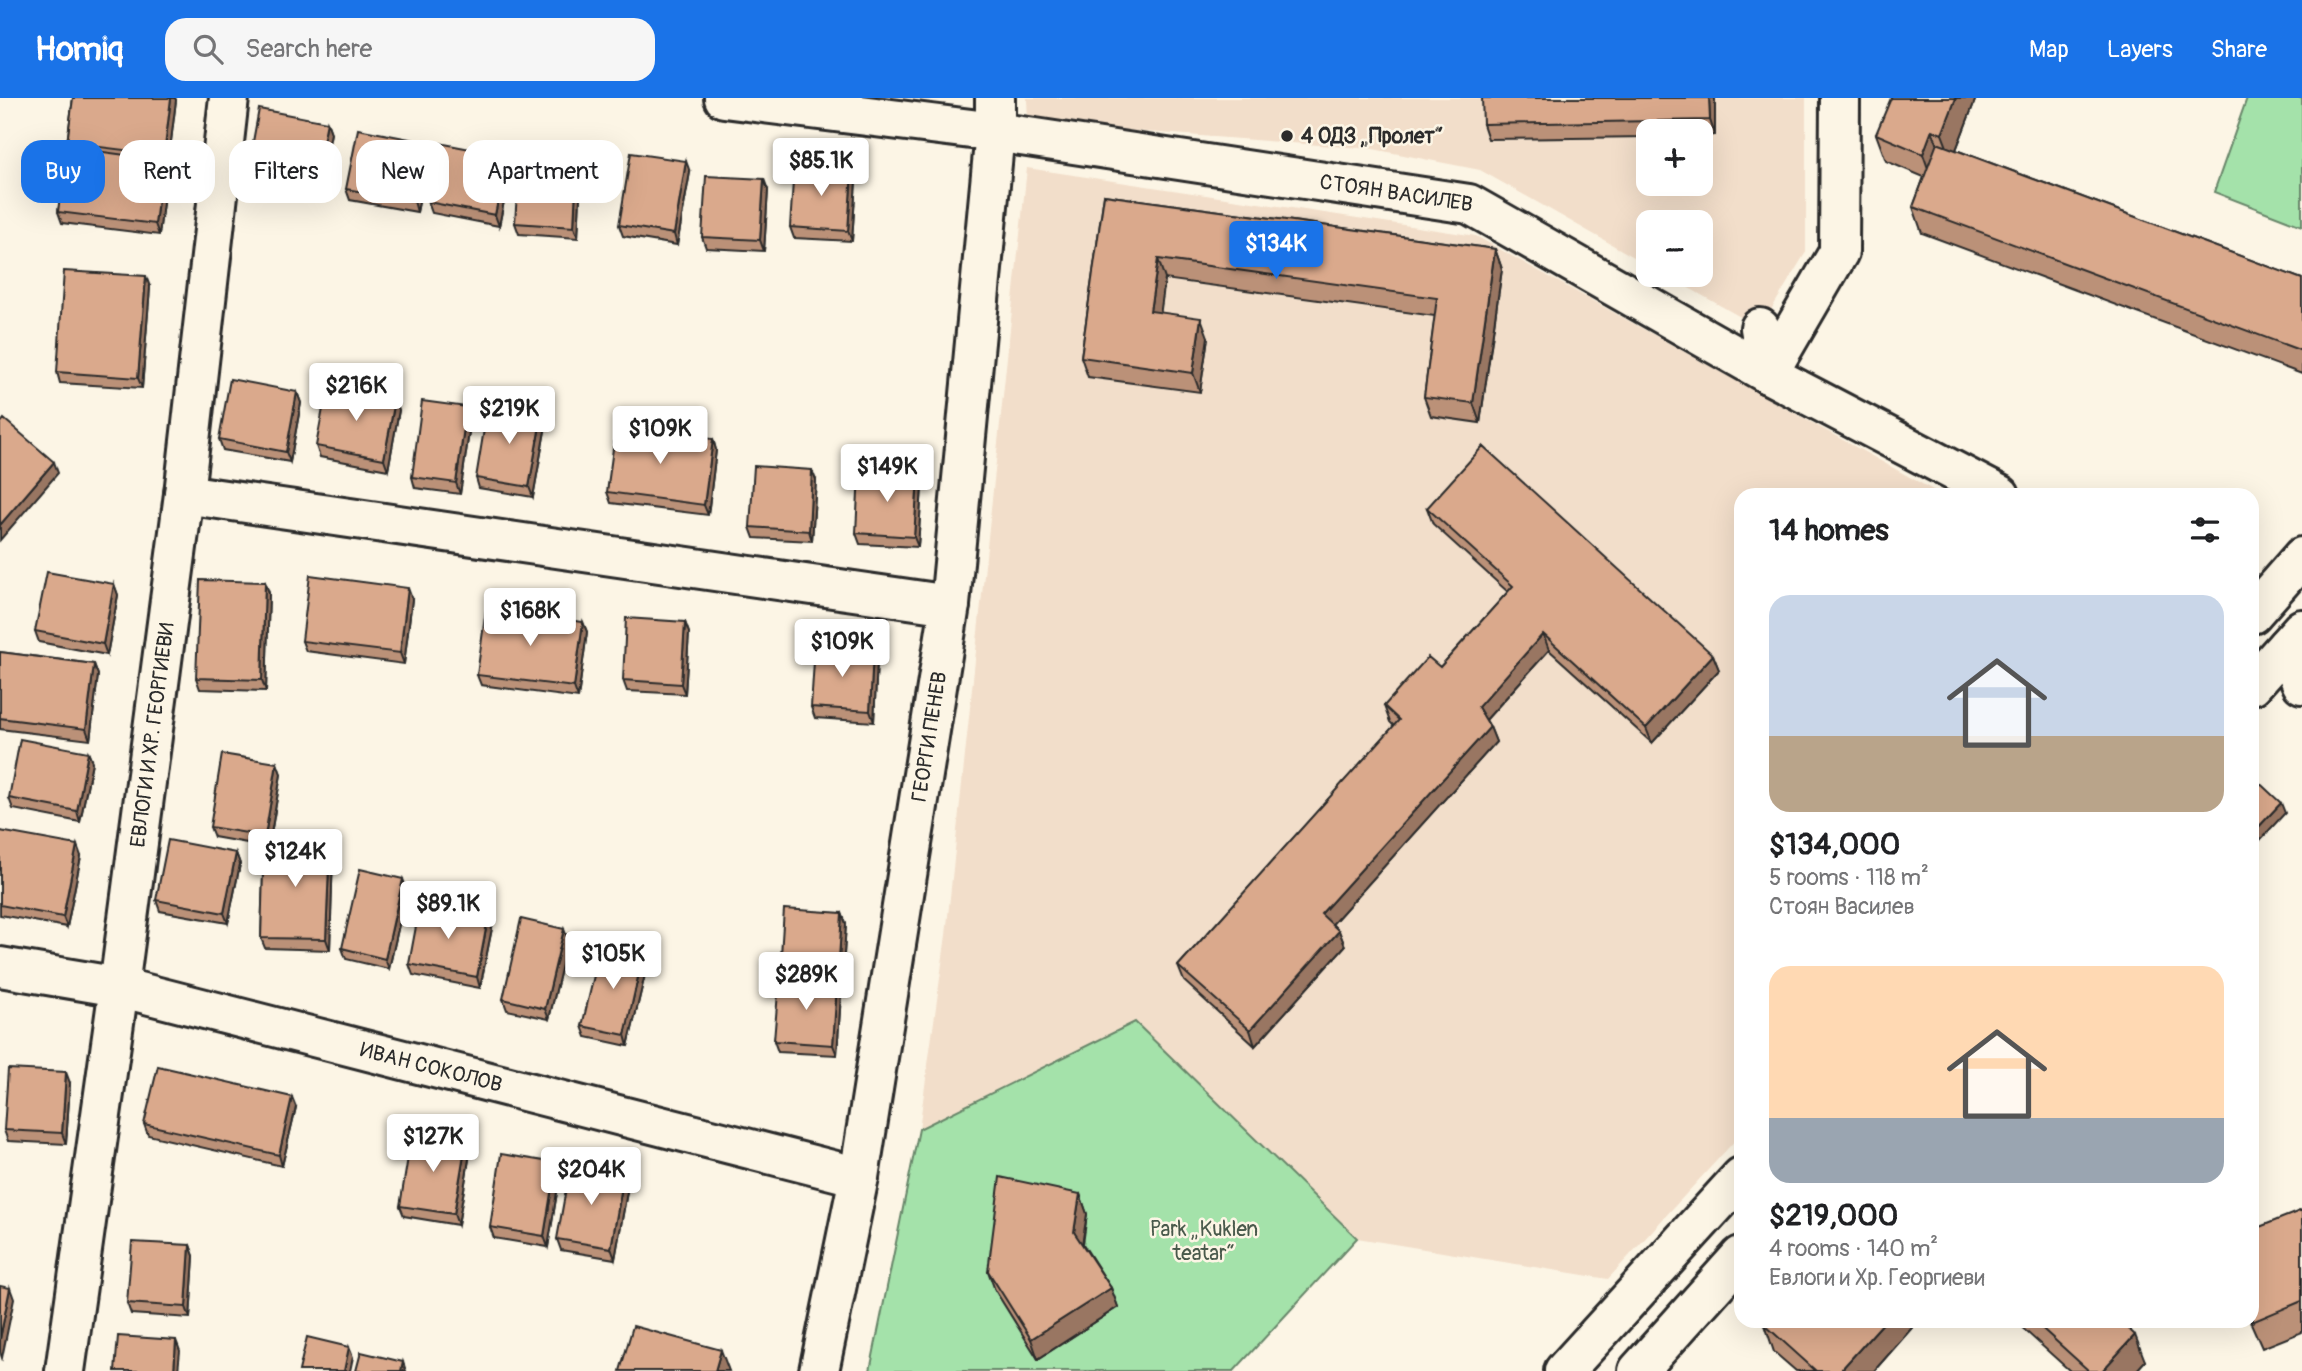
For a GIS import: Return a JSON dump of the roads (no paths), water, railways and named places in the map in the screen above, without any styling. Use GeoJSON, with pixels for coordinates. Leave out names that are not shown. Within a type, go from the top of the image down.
{"type":"FeatureCollection","features":[{"type":"Feature","properties":{"kind":"street","name":"ЕВЛОГИ И ХР. ГЕОРГИЕВИ"},"geometry":{"type":"LineString","coordinates":[[65,1371],[184,494],[229,98]]}},
{"type":"Feature","properties":{"kind":"street","name":"СТОЯН ВАСИЛЕВ"},"geometry":{"type":"LineString","coordinates":[[724,98],[995,115],[1469,204],[1769,374],[1987,488]]}},
{"type":"Feature","properties":{"kind":"street"},"geometry":{"type":"LineString","coordinates":[[1769,374],[1839,252],[1840,98]]}},
{"type":"Feature","properties":{"kind":"street","name":"ГЕОРГИ ПЕНЕВ"},"geometry":{"type":"LineString","coordinates":[[819,1371],[859,1177],[950,605],[995,115]]}},
{"type":"Feature","properties":{"kind":"street"},"geometry":{"type":"LineString","coordinates":[[1760,328],[1769,374]]}},
{"type":"Feature","properties":{"kind":"street"},"geometry":{"type":"LineString","coordinates":[[184,494],[950,605]]}},
{"type":"Feature","properties":{"kind":"street"},"geometry":{"type":"LineString","coordinates":[[2259,606],[2302,557]]}},
{"type":"Feature","properties":{"kind":"street"},"geometry":{"type":"LineString","coordinates":[[2259,630],[2294,638]]}},
{"type":"Feature","properties":{"kind":"street"},"geometry":{"type":"LineString","coordinates":[[2294,638],[2302,684]]}},
{"type":"Feature","properties":{"kind":"street"},"geometry":{"type":"LineString","coordinates":[[2259,677],[2294,638]]}},
{"type":"Feature","properties":{"kind":"street","name":"ИВАН СОКОЛОВ"},"geometry":{"type":"LineString","coordinates":[[0,967],[119,987],[859,1177]]}},
{"type":"Feature","properties":{"kind":"street"},"geometry":{"type":"LineString","coordinates":[[1564,1371],[1734,1185]]}},
{"type":"Feature","properties":{"kind":"street"},"geometry":{"type":"LineString","coordinates":[[1596,1337],[1649,1368],[1734,1265]]}},
{"type":"Feature","properties":{"kind":"place","name":"4 ОДЗ „Пролет“"},"geometry":{"type":"Point","coordinates":[1287,136]}},
{"type":"Feature","properties":{"kind":"park label","name":"Park „Kuklen teatar“"},"geometry":{"type":"Point","coordinates":[1204,1241]}}]}
